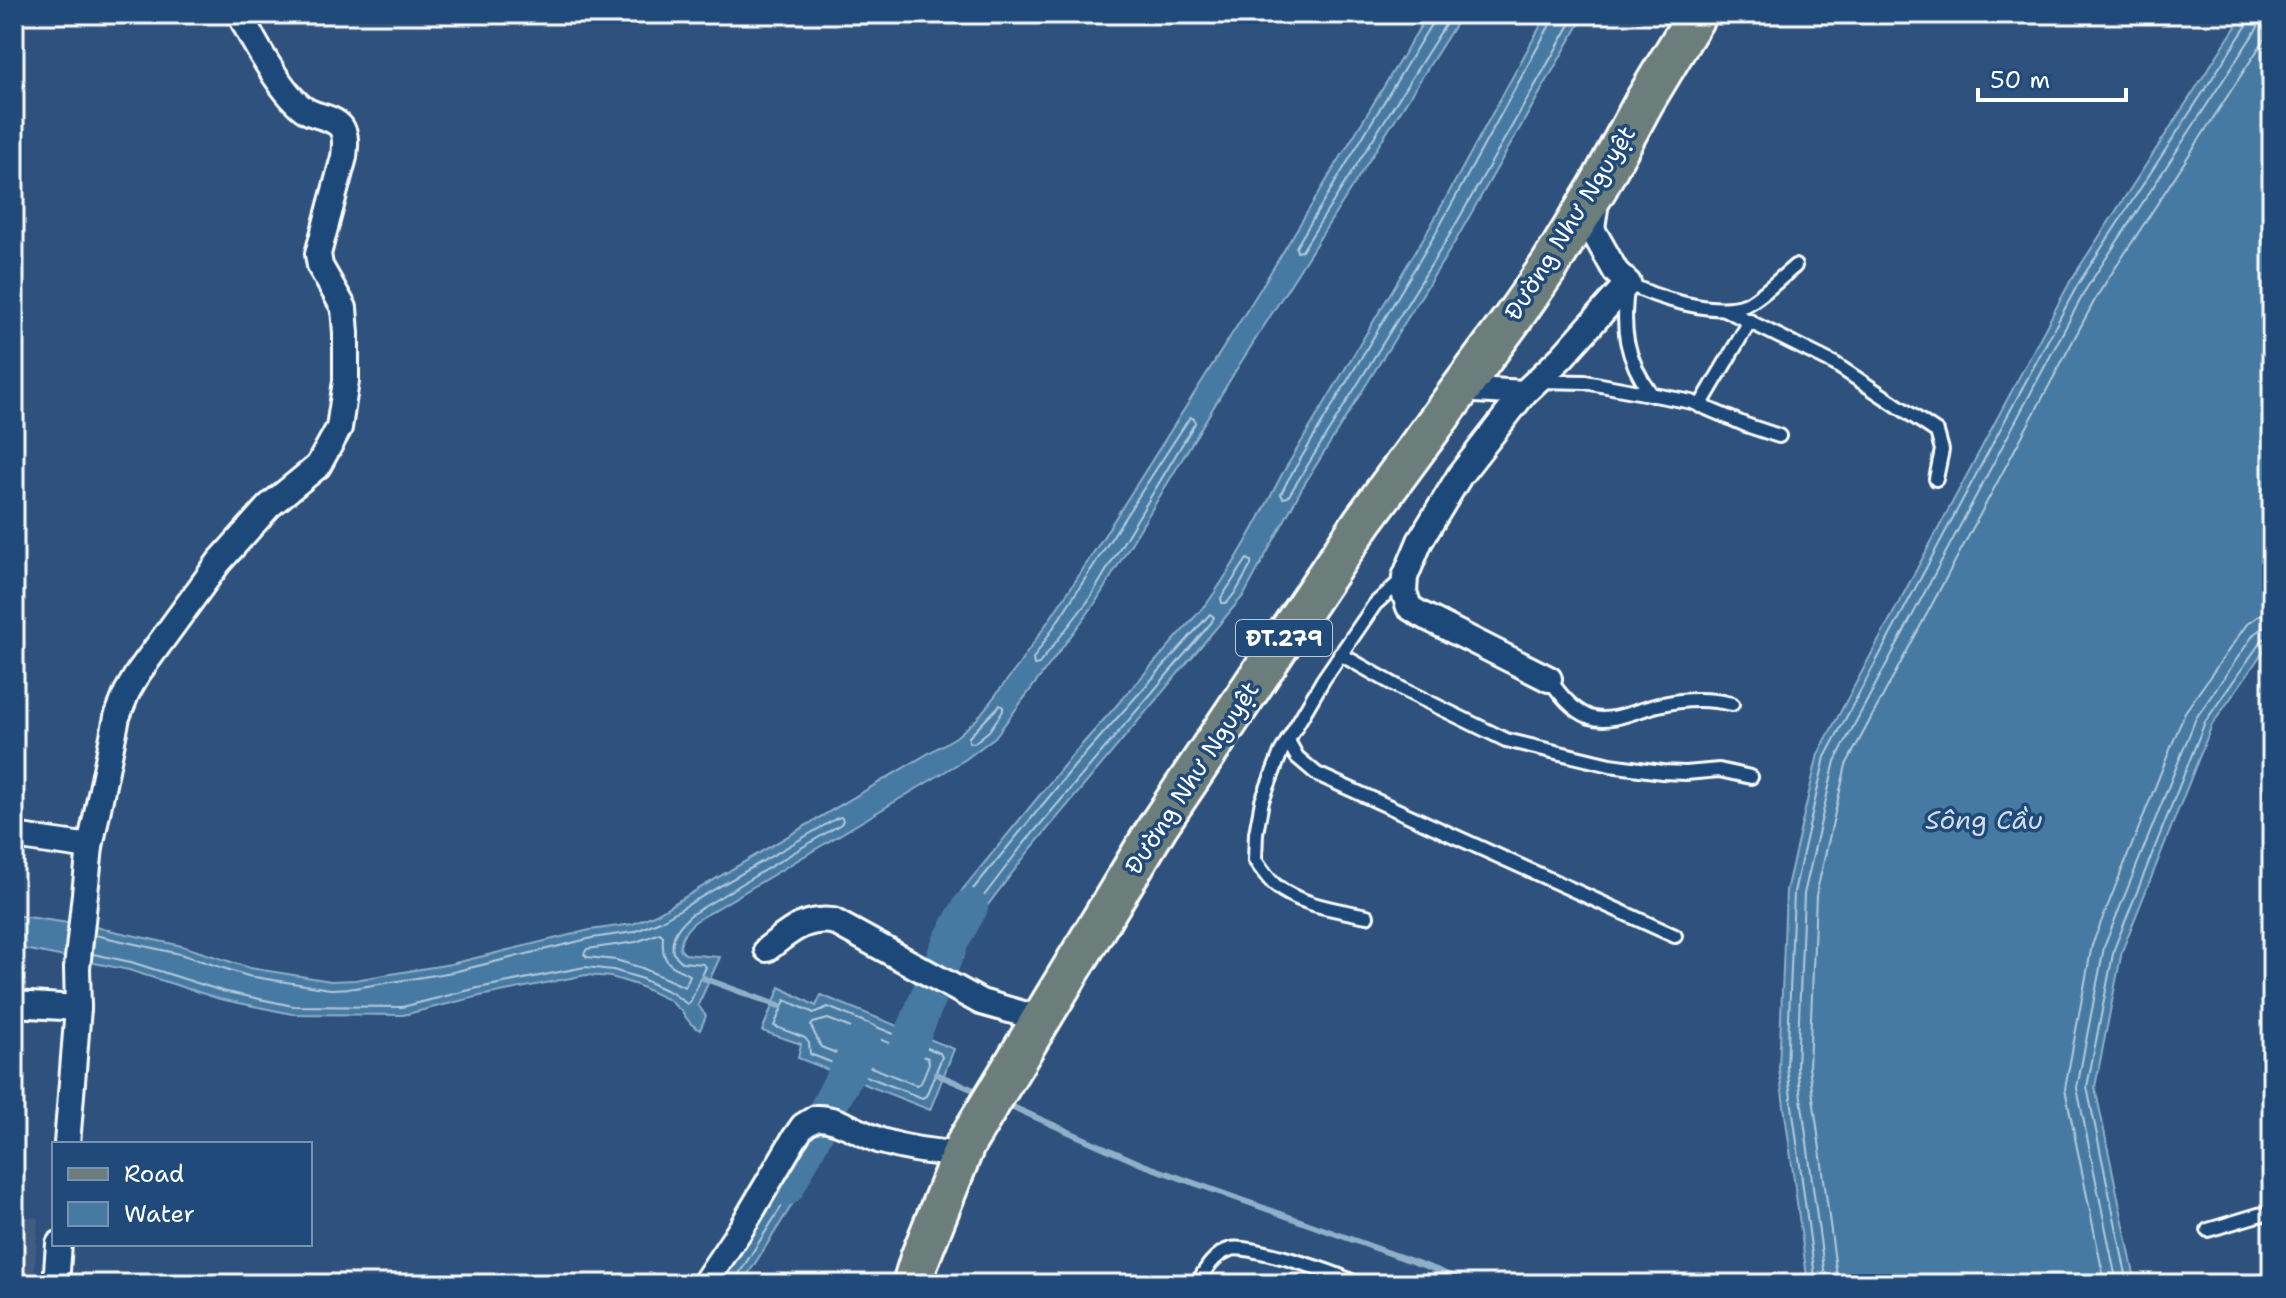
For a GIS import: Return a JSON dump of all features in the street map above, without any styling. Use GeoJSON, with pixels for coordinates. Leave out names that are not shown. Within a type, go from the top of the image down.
{"type":"FeatureCollection","features":[{"type":"Feature","properties":{"kind":"main road","name":"Đường Như Nguyệt"},"geometry":{"type":"LineString","coordinates":[[912,1284],[965,1145],[1158,826],[1363,521],[1543,275],[1598,187],[1697,14]]}},
{"type":"Feature","properties":{"kind":"street"},"geometry":{"type":"LineString","coordinates":[[67,1142],[78,1008],[81,921],[90,847],[117,717],[138,673],[219,562],[269,506],[318,466],[339,428],[343,410],[346,360],[344,308],[320,266],[318,254],[344,157],[344,130],[336,122],[308,112],[295,102],[260,51],[240,14]]}},
{"type":"Feature","properties":{"kind":"street"},"geometry":{"type":"LineString","coordinates":[[1549,679],[1409,607],[1404,592],[1405,577],[1420,541],[1460,475],[1530,387],[1562,357],[1628,283],[1616,272],[1592,229],[1598,187]]}},
{"type":"Feature","properties":{"kind":"street"},"geometry":{"type":"LineString","coordinates":[[1459,389],[1530,387]]}},
{"type":"Feature","properties":{"kind":"street"},"geometry":{"type":"LineString","coordinates":[[14,836],[90,847]]}},
{"type":"Feature","properties":{"kind":"street"},"geometry":{"type":"LineString","coordinates":[[767,949],[807,922],[819,919],[833,921],[981,1002],[1041,1019]]}},
{"type":"Feature","properties":{"kind":"street"},"geometry":{"type":"LineString","coordinates":[[14,1004],[78,1008]]}},
{"type":"Feature","properties":{"kind":"street"},"geometry":{"type":"LineString","coordinates":[[704,1284],[742,1227],[785,1152],[803,1126],[816,1118],[834,1120],[893,1145],[961,1154]]}},
{"type":"Feature","properties":{"kind":"street"},"geometry":{"type":"LineString","coordinates":[[56,1284],[59,1246]]}},
{"type":"Feature","properties":{"kind":"lane"},"geometry":{"type":"LineString","coordinates":[[1724,309],[1746,304],[1795,266]]}},
{"type":"Feature","properties":{"kind":"lane"},"geometry":{"type":"LineString","coordinates":[[1652,395],[1639,377],[1624,330],[1628,283],[1670,299],[1724,309],[1835,364],[1937,432],[1942,450],[1936,479]]}},
{"type":"Feature","properties":{"kind":"lane"},"geometry":{"type":"LineString","coordinates":[[1700,406],[1750,321]]}},
{"type":"Feature","properties":{"kind":"lane"},"geometry":{"type":"LineString","coordinates":[[1530,387],[1549,380],[1585,382],[1692,402],[1779,436]]}},
{"type":"Feature","properties":{"kind":"lane"},"geometry":{"type":"LineString","coordinates":[[1367,916],[1299,898],[1275,885],[1255,860],[1256,833],[1262,801],[1288,741],[1340,654],[1375,604],[1405,577]]}},
{"type":"Feature","properties":{"kind":"lane"},"geometry":{"type":"LineString","coordinates":[[1340,654],[1402,689],[1506,740],[1610,765],[1662,772],[1719,770],[1751,777]]}},
{"type":"Feature","properties":{"kind":"lane"},"geometry":{"type":"LineString","coordinates":[[1549,679],[1573,707],[1592,718],[1614,718],[1693,699],[1732,704]]}},
{"type":"Feature","properties":{"kind":"lane"},"geometry":{"type":"LineString","coordinates":[[1288,741],[1297,757],[1317,774],[1675,936]]}},
{"type":"Feature","properties":{"kind":"lane"},"geometry":{"type":"LineString","coordinates":[[2208,1230],[2272,1213]]}},
{"type":"Feature","properties":{"kind":"lane"},"geometry":{"type":"LineString","coordinates":[[1197,1284],[1206,1268],[1220,1254],[1234,1248],[1313,1265],[1356,1284]]}},
{"type":"Feature","properties":{"kind":"shaded area"},"geometry":{"type":"Polygon","coordinates":[[[14,1216],[38,1218],[34,1284],[14,1284],[14,1216]]]}},
{"type":"Feature","properties":{"kind":"water"},"geometry":{"type":"Polygon","coordinates":[[[1428,14],[1462,14],[1236,370],[1094,605],[995,737],[966,759],[689,927],[680,949],[685,954],[720,957],[698,1005],[706,1016],[700,1030],[669,1000],[611,977],[586,975],[403,1015],[292,1014],[220,999],[129,970],[14,947],[14,915],[95,927],[182,946],[250,968],[331,981],[451,964],[590,930],[633,924],[656,914],[956,737],[977,719],[1018,666],[1078,577],[1261,288],[1428,14]]]}},
{"type":"Feature","properties":{"kind":"water"},"geometry":{"type":"Polygon","coordinates":[[[1547,14],[1585,14],[1456,240],[1302,488],[1244,595],[1029,851],[981,914],[968,938],[963,958],[933,945],[963,889],[1070,758],[1218,587],[1430,227],[1547,14]]]}},
{"type":"Feature","properties":{"kind":"water","name":"Sông Cầu"},"geometry":{"type":"Polygon","coordinates":[[[2244,14],[2272,14],[2272,639],[2212,725],[2122,951],[2095,1087],[2136,1284],[1808,1284],[1779,1069],[1786,891],[1818,754],[2071,280],[2244,14]]]}},
{"type":"Feature","properties":{"kind":"water"},"geometry":{"type":"Polygon","coordinates":[[[780,987],[816,1006],[821,995],[954,1049],[930,1110],[798,1058],[801,1044],[762,1031],[780,987]]]}},
{"type":"Feature","properties":{"kind":"water"},"geometry":{"type":"Polygon","coordinates":[[[800,1143],[814,1145],[820,1151],[802,1189],[742,1284],[710,1284],[800,1143]]]}},
{"type":"Feature","properties":{"kind":"waterway"},"geometry":{"type":"LineString","coordinates":[[903,1059],[950,943],[970,907]]}},
{"type":"Feature","properties":{"kind":"waterway"},"geometry":{"type":"LineString","coordinates":[[703,978],[779,1006]]}},
{"type":"Feature","properties":{"kind":"waterway"},"geometry":{"type":"LineString","coordinates":[[786,1188],[863,1041]]}},
{"type":"Feature","properties":{"kind":"waterway"},"geometry":{"type":"LineString","coordinates":[[936,1074],[981,1093]]}},
{"type":"Feature","properties":{"kind":"waterway"},"geometry":{"type":"LineString","coordinates":[[1006,1104],[1141,1164],[1469,1284]]}}]}
